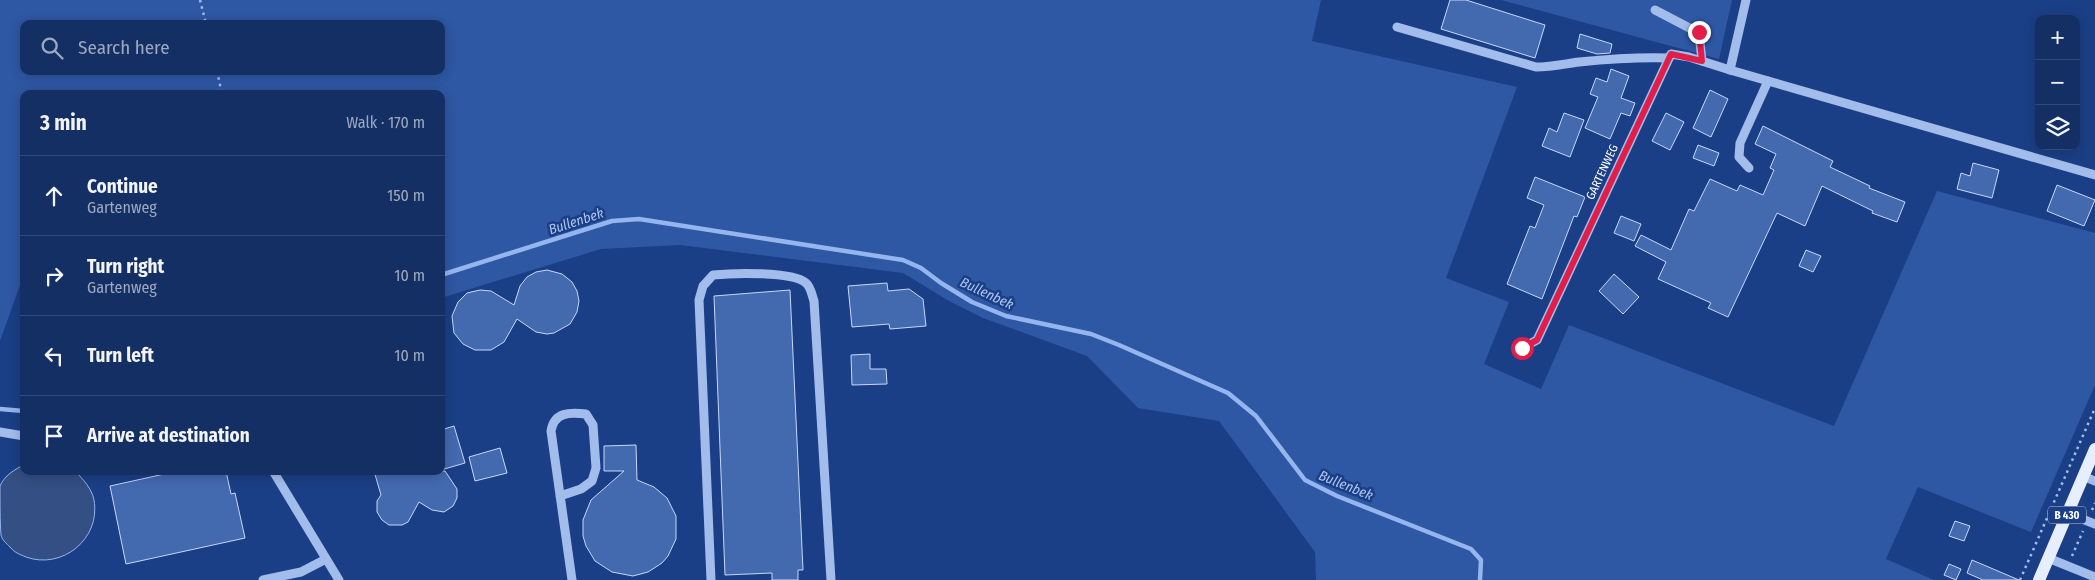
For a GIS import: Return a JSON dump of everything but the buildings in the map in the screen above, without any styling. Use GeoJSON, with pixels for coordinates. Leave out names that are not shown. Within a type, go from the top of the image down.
{"type":"FeatureCollection","features":[{"type":"Feature","properties":{"kind":"main road","name":"B 430"},"geometry":{"type":"LineString","coordinates":[[2039,580],[2067,513],[2089,478],[2095,449]]}},
{"type":"Feature","properties":{"kind":"street"},"geometry":{"type":"LineString","coordinates":[[1730,70],[1746,0]]}},
{"type":"Feature","properties":{"kind":"street"},"geometry":{"type":"LineString","coordinates":[[1655,10],[1699,32],[1702,61]]}},
{"type":"Feature","properties":{"kind":"street"},"geometry":{"type":"LineString","coordinates":[[1397,27],[1536,67],[1554,67],[1573,63],[1632,58],[1669,58],[1671,54],[1702,61],[2095,174]]}},
{"type":"Feature","properties":{"kind":"street","name":"GARTENWEG"},"geometry":{"type":"LineString","coordinates":[[1522,348],[1537,340],[1669,58]]}},
{"type":"Feature","properties":{"kind":"street"},"geometry":{"type":"LineString","coordinates":[[1748,168],[1740,157],[1740,143],[1768,81]]}},
{"type":"Feature","properties":{"kind":"street"},"geometry":{"type":"LineString","coordinates":[[710,580],[699,300],[703,286],[713,275],[735,273],[796,277],[808,284],[814,301],[831,580]]}},
{"type":"Feature","properties":{"kind":"street"},"geometry":{"type":"LineString","coordinates":[[560,496],[580,489],[592,481],[596,468],[593,426],[586,414],[573,412],[561,414],[552,424],[551,431],[560,496],[572,580]]}},
{"type":"Feature","properties":{"kind":"street"},"geometry":{"type":"LineString","coordinates":[[0,432],[20,435]]}},
{"type":"Feature","properties":{"kind":"street"},"geometry":{"type":"LineString","coordinates":[[275,475],[340,580]]}},
{"type":"Feature","properties":{"kind":"street"},"geometry":{"type":"LineString","coordinates":[[2067,513],[2091,523]]}},
{"type":"Feature","properties":{"kind":"street"},"geometry":{"type":"LineString","coordinates":[[2048,558],[2095,576]]}},
{"type":"Feature","properties":{"kind":"street"},"geometry":{"type":"LineString","coordinates":[[263,580],[301,572],[326,559]]}},
{"type":"Feature","properties":{"kind":"path"},"geometry":{"type":"LineString","coordinates":[[200,0],[205,20]]}},
{"type":"Feature","properties":{"kind":"path"},"geometry":{"type":"LineString","coordinates":[[218,75],[221,90]]}},
{"type":"Feature","properties":{"kind":"path"},"geometry":{"type":"LineString","coordinates":[[2020,580],[2095,408]]}},
{"type":"Feature","properties":{"kind":"path"},"geometry":{"type":"LineString","coordinates":[[2068,565],[2091,523],[2095,503]]}},
{"type":"Feature","properties":{"kind":"shaded area"},"geometry":{"type":"Polygon","coordinates":[[[0,0],[1321,0],[1312,41],[1517,87],[1446,278],[1509,302],[1484,364],[1541,389],[1569,325],[1834,426],[1937,191],[2095,233],[2095,385],[2031,532],[1918,487],[1886,559],[1934,580],[1316,580],[1315,552],[1219,421],[1138,408],[1087,356],[983,318],[949,301],[903,273],[680,245],[601,249],[445,297],[445,90],[20,90],[20,285],[0,341],[0,0]]]}},
{"type":"Feature","properties":{"kind":"shaded area"},"geometry":{"type":"Polygon","coordinates":[[[1501,0],[1732,0],[1719,59],[1501,0]]]}},
{"type":"Feature","properties":{"kind":"shaded area"},"geometry":{"type":"Polygon","coordinates":[[[20,467],[20,475],[79,475],[84,481],[94,500],[95,514],[85,539],[76,548],[65,555],[53,559],[40,560],[17,553],[5,542],[1,535],[0,524],[0,486],[10,473],[20,467]]]}},
{"type":"Feature","properties":{"kind":"waterway","name":"Bullenbek"},"geometry":{"type":"LineString","coordinates":[[445,274],[612,221],[639,219],[903,260],[921,268],[972,302],[1006,316],[1091,334],[1228,393],[1256,416],[1305,480],[1337,496],[1471,549],[1481,560],[1480,580]]}},
{"type":"Feature","properties":{"kind":"waterway","name":"Bullenbek"},"geometry":{"type":"LineString","coordinates":[[0,409],[20,411]]}},
{"type":"Feature","properties":{"kind":"route"},"geometry":{"type":"LineString","coordinates":[[1522,348],[1537,340],[1671,54],[1702,61],[1699,32]]}}]}
